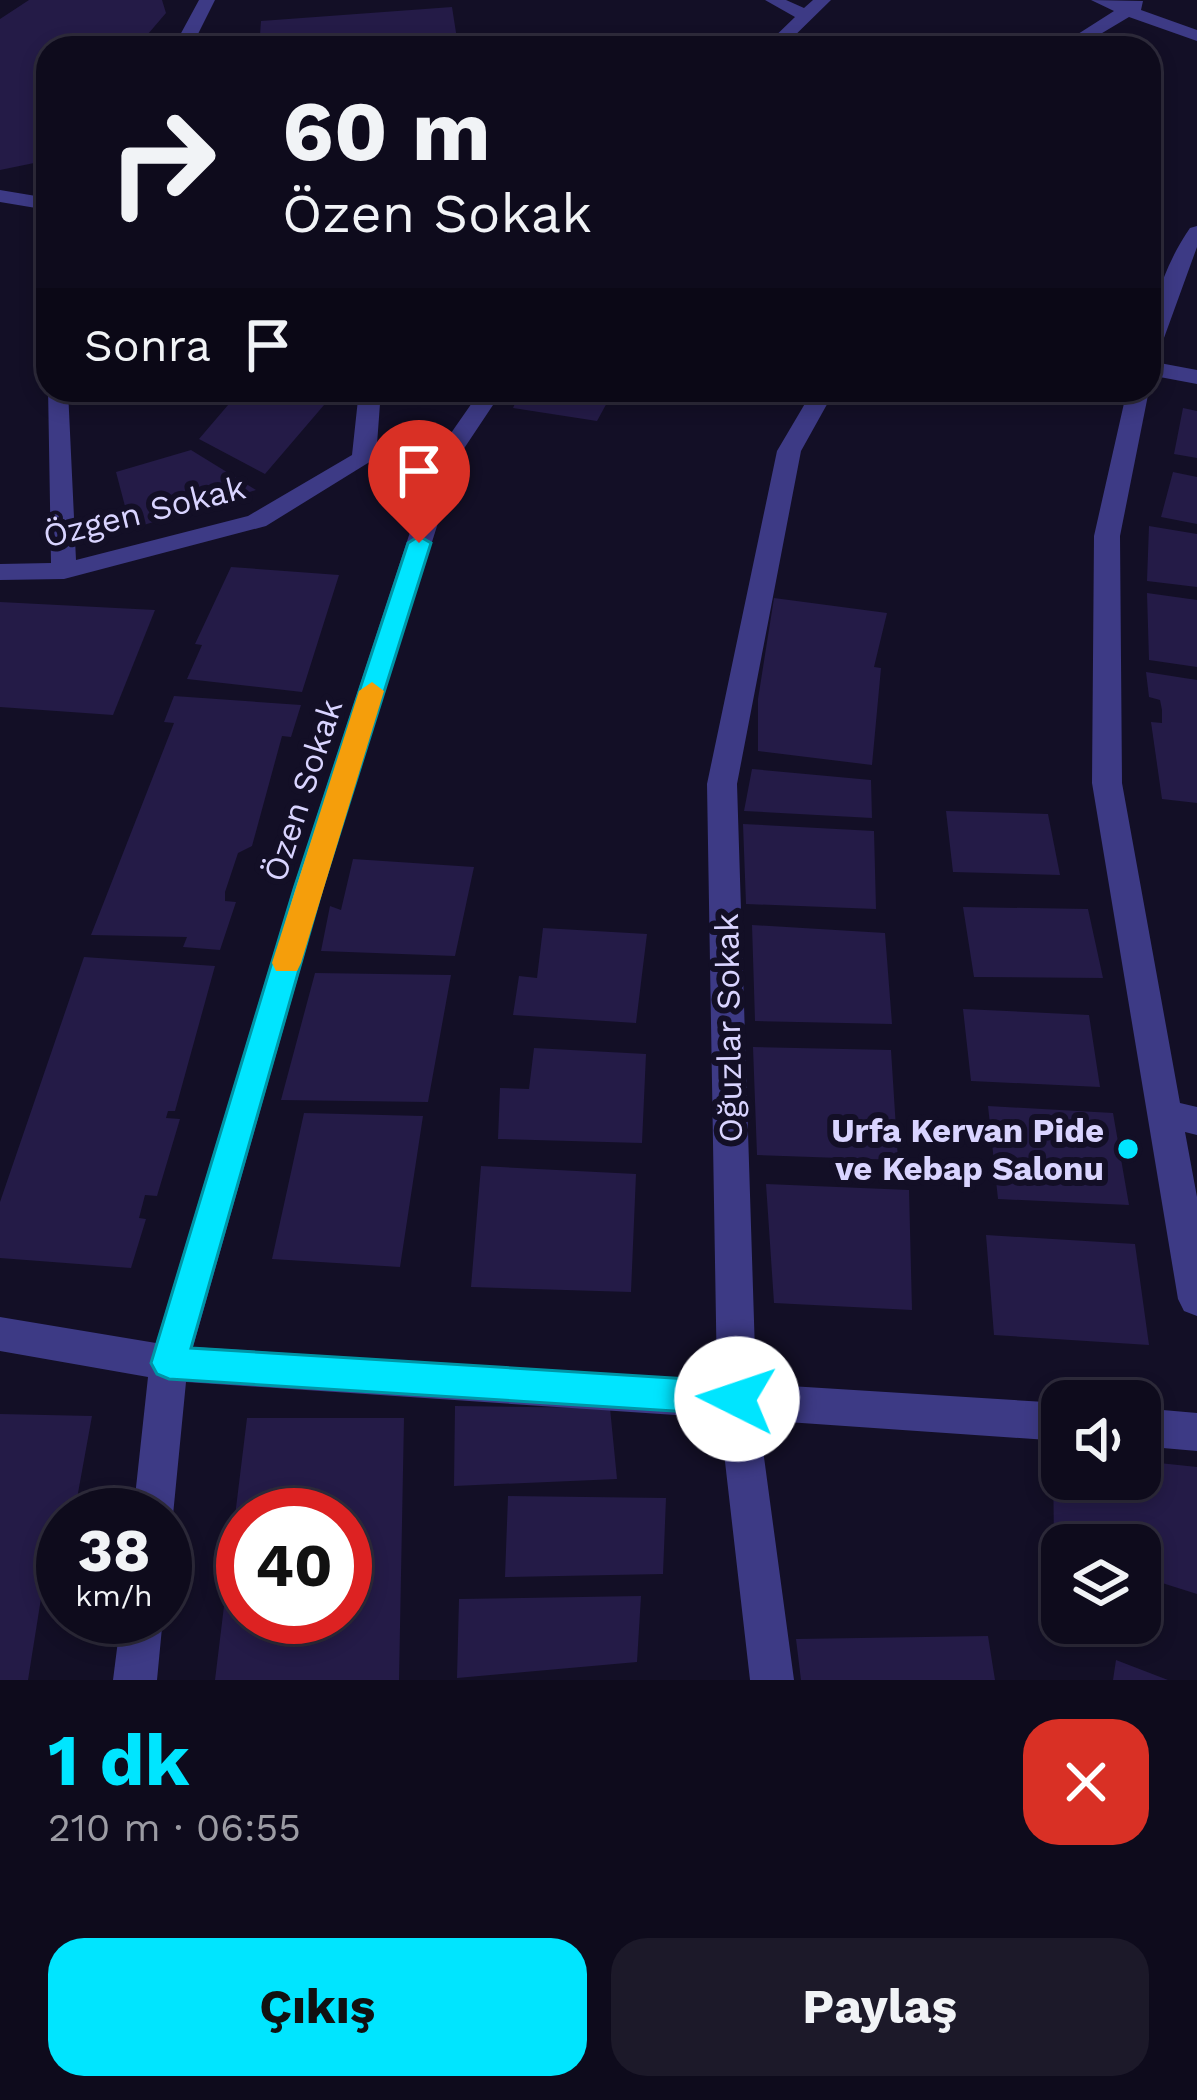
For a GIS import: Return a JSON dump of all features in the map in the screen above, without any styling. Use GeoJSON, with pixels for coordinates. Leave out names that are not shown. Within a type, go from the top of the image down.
{"type":"FeatureCollection","features":[{"type":"Feature","properties":{"kind":"street"},"geometry":{"type":"LineString","coordinates":[[188,36],[208,0]]}},
{"type":"Feature","properties":{"kind":"street"},"geometry":{"type":"LineString","coordinates":[[773,0],[803,14]]}},
{"type":"Feature","properties":{"kind":"street"},"geometry":{"type":"LineString","coordinates":[[783,36],[823,0]]}},
{"type":"Feature","properties":{"kind":"street"},"geometry":{"type":"LineString","coordinates":[[1099,0],[1197,36]]}},
{"type":"Feature","properties":{"kind":"street"},"geometry":{"type":"LineString","coordinates":[[1083,36],[1124,9],[1154,0]]}},
{"type":"Feature","properties":{"kind":"street"},"geometry":{"type":"LineString","coordinates":[[0,196],[36,202]]}},
{"type":"Feature","properties":{"kind":"street"},"geometry":{"type":"LineString","coordinates":[[1161,316],[1185,250],[1197,232]]}},
{"type":"Feature","properties":{"kind":"street"},"geometry":{"type":"LineString","coordinates":[[1161,370],[1197,377]]}},
{"type":"Feature","properties":{"kind":"street"},"geometry":{"type":"LineString","coordinates":[[57,402],[64,571]]}},
{"type":"Feature","properties":{"kind":"street","name":"Özgen Sokak"},"geometry":{"type":"LineString","coordinates":[[0,572],[64,571],[257,521],[364,458],[369,402]]}},
{"type":"Feature","properties":{"kind":"street","name":"Özen Sokak"},"geometry":{"type":"LineString","coordinates":[[156,1488],[169,1363],[308,889],[447,456],[484,402]]}},
{"type":"Feature","properties":{"kind":"street","name":"Oğuzlar Sokak"},"geometry":{"type":"LineString","coordinates":[[772,1680],[737,1399],[722,784],[789,451],[817,402]]}},
{"type":"Feature","properties":{"kind":"street"},"geometry":{"type":"LineString","coordinates":[[1135,402],[1107,536],[1107,783],[1180,1117],[1197,1299]]}},
{"type":"Feature","properties":{"kind":"street"},"geometry":{"type":"LineString","coordinates":[[0,1334],[169,1363],[1041,1421]]}},
{"type":"Feature","properties":{"kind":"street"},"geometry":{"type":"LineString","coordinates":[[1161,1429],[1197,1432]]}},
{"type":"Feature","properties":{"kind":"street"},"geometry":{"type":"LineString","coordinates":[[135,1680],[139,1644]]}},
{"type":"Feature","properties":{"kind":"building"},"geometry":{"type":"Polygon","coordinates":[[[29,0],[162,0],[166,13],[146,36],[36,36],[36,163],[0,170],[0,19],[29,0]]]}},
{"type":"Feature","properties":{"kind":"building"},"geometry":{"type":"Polygon","coordinates":[[[452,7],[457,36],[251,36],[260,35],[261,21],[452,7]]]}},
{"type":"Feature","properties":{"kind":"building"},"geometry":{"type":"Polygon","coordinates":[[[231,402],[327,402],[265,474],[199,439],[231,402]]]}},
{"type":"Feature","properties":{"kind":"building"},"geometry":{"type":"Polygon","coordinates":[[[516,402],[607,402],[597,421],[513,408],[516,402]]]}},
{"type":"Feature","properties":{"kind":"building"},"geometry":{"type":"Polygon","coordinates":[[[1183,408],[1197,411],[1197,458],[1174,454],[1183,408]]]}},
{"type":"Feature","properties":{"kind":"building"},"geometry":{"type":"Polygon","coordinates":[[[191,450],[256,490],[131,529],[116,472],[191,450]]]}},
{"type":"Feature","properties":{"kind":"building"},"geometry":{"type":"Polygon","coordinates":[[[1173,472],[1197,477],[1197,524],[1161,517],[1173,472]]]}},
{"type":"Feature","properties":{"kind":"building"},"geometry":{"type":"Polygon","coordinates":[[[1149,526],[1197,534],[1197,587],[1147,581],[1149,526]]]}},
{"type":"Feature","properties":{"kind":"building"},"geometry":{"type":"Polygon","coordinates":[[[231,567],[339,575],[302,692],[187,679],[202,645],[195,644],[231,567]]]}},
{"type":"Feature","properties":{"kind":"building"},"geometry":{"type":"Polygon","coordinates":[[[1147,593],[1197,600],[1197,667],[1149,660],[1147,593]]]}},
{"type":"Feature","properties":{"kind":"building"},"geometry":{"type":"Polygon","coordinates":[[[774,598],[887,613],[874,667],[881,668],[872,765],[758,751],[758,699],[774,598]]]}},
{"type":"Feature","properties":{"kind":"building"},"geometry":{"type":"Polygon","coordinates":[[[0,602],[155,610],[113,715],[0,707],[0,602]]]}},
{"type":"Feature","properties":{"kind":"building"},"geometry":{"type":"Polygon","coordinates":[[[1146,672],[1197,680],[1197,803],[1162,799],[1151,722],[1162,723],[1162,710],[1160,700],[1149,697],[1146,672]]]}},
{"type":"Feature","properties":{"kind":"building"},"geometry":{"type":"Polygon","coordinates":[[[174,696],[301,705],[291,737],[282,736],[252,846],[238,853],[225,892],[225,901],[236,902],[220,950],[183,947],[187,937],[91,935],[174,723],[164,722],[174,696]]]}},
{"type":"Feature","properties":{"kind":"building"},"geometry":{"type":"Polygon","coordinates":[[[752,769],[871,780],[872,818],[744,811],[752,769]]]}},
{"type":"Feature","properties":{"kind":"building"},"geometry":{"type":"Polygon","coordinates":[[[946,811],[1048,814],[1060,875],[953,872],[946,811]]]}},
{"type":"Feature","properties":{"kind":"building"},"geometry":{"type":"Polygon","coordinates":[[[743,824],[874,831],[876,909],[746,904],[743,824]]]}},
{"type":"Feature","properties":{"kind":"building"},"geometry":{"type":"Polygon","coordinates":[[[353,859],[474,867],[455,956],[321,951],[330,906],[341,910],[353,859]]]}},
{"type":"Feature","properties":{"kind":"building"},"geometry":{"type":"Polygon","coordinates":[[[963,907],[1088,909],[1103,978],[974,977],[963,907]]]}},
{"type":"Feature","properties":{"kind":"building"},"geometry":{"type":"Polygon","coordinates":[[[752,925],[885,933],[892,1024],[755,1021],[752,925]]]}},
{"type":"Feature","properties":{"kind":"building"},"geometry":{"type":"Polygon","coordinates":[[[543,928],[647,934],[636,1023],[513,1015],[519,976],[537,978],[543,928]]]}},
{"type":"Feature","properties":{"kind":"building"},"geometry":{"type":"Polygon","coordinates":[[[84,957],[215,966],[175,1111],[168,1111],[166,1118],[180,1119],[157,1196],[145,1195],[139,1218],[146,1219],[131,1268],[0,1258],[0,1202],[84,957]]]}},
{"type":"Feature","properties":{"kind":"building"},"geometry":{"type":"Polygon","coordinates":[[[315,973],[451,975],[428,1102],[281,1100],[315,973]]]}},
{"type":"Feature","properties":{"kind":"building"},"geometry":{"type":"Polygon","coordinates":[[[963,1009],[1089,1015],[1100,1087],[971,1081],[963,1009]]]}},
{"type":"Feature","properties":{"kind":"building"},"geometry":{"type":"Polygon","coordinates":[[[753,1047],[891,1050],[898,1160],[757,1155],[753,1047]]]}},
{"type":"Feature","properties":{"kind":"building"},"geometry":{"type":"Polygon","coordinates":[[[534,1048],[646,1054],[642,1143],[498,1139],[500,1088],[529,1089],[534,1048]]]}},
{"type":"Feature","properties":{"kind":"building"},"geometry":{"type":"Polygon","coordinates":[[[988,1106],[1113,1113],[1129,1205],[998,1199],[988,1106]]]}},
{"type":"Feature","properties":{"kind":"building"},"geometry":{"type":"Polygon","coordinates":[[[304,1113],[423,1116],[400,1267],[272,1259],[304,1113]]]}},
{"type":"Feature","properties":{"kind":"building"},"geometry":{"type":"Polygon","coordinates":[[[481,1166],[636,1174],[631,1292],[471,1287],[481,1166]]]}},
{"type":"Feature","properties":{"kind":"building"},"geometry":{"type":"Polygon","coordinates":[[[766,1184],[909,1190],[912,1310],[774,1303],[766,1184]]]}},
{"type":"Feature","properties":{"kind":"building"},"geometry":{"type":"Polygon","coordinates":[[[986,1235],[1135,1244],[1149,1345],[994,1335],[986,1235]]]}},
{"type":"Feature","properties":{"kind":"building"},"geometry":{"type":"Polygon","coordinates":[[[455,1406],[610,1408],[617,1479],[454,1486],[455,1406]]]}},
{"type":"Feature","properties":{"kind":"building"},"geometry":{"type":"Polygon","coordinates":[[[0,1414],[92,1416],[79,1488],[36,1488],[36,1630],[28,1680],[0,1680],[0,1414]]]}},
{"type":"Feature","properties":{"kind":"building"},"geometry":{"type":"Polygon","coordinates":[[[247,1418],[404,1418],[399,1680],[215,1680],[219,1644],[372,1644],[372,1488],[238,1488],[247,1418]]]}},
{"type":"Feature","properties":{"kind":"building"},"geometry":{"type":"Polygon","coordinates":[[[1161,1463],[1197,1467],[1197,1594],[1161,1583],[1161,1524],[1054,1524],[1053,1500],[1161,1500],[1161,1463]]]}},
{"type":"Feature","properties":{"kind":"building"},"geometry":{"type":"Polygon","coordinates":[[[508,1496],[666,1498],[663,1574],[505,1577],[508,1496]]]}},
{"type":"Feature","properties":{"kind":"building"},"geometry":{"type":"Polygon","coordinates":[[[641,1596],[637,1662],[457,1678],[459,1599],[641,1596]]]}},
{"type":"Feature","properties":{"kind":"building"},"geometry":{"type":"Polygon","coordinates":[[[988,1636],[995,1680],[801,1680],[796,1639],[988,1636]]]}},
{"type":"Feature","properties":{"kind":"building"},"geometry":{"type":"Polygon","coordinates":[[[1116,1660],[1168,1680],[1113,1680],[1116,1660]]]}},
{"type":"Feature","properties":{"kind":"slow traffic"},"geometry":{"type":"LineString","coordinates":[[286,963],[372,691]]}},
{"type":"Feature","properties":{"kind":"place","name":"Urfa Kervan Pide ve Kebap Salonu"},"geometry":{"type":"Point","coordinates":[1128,1149]}},
{"type":"Feature","properties":{"kind":"route"},"geometry":{"type":"LineString","coordinates":[[419,543],[308,889],[169,1363],[737,1399]]}}]}
